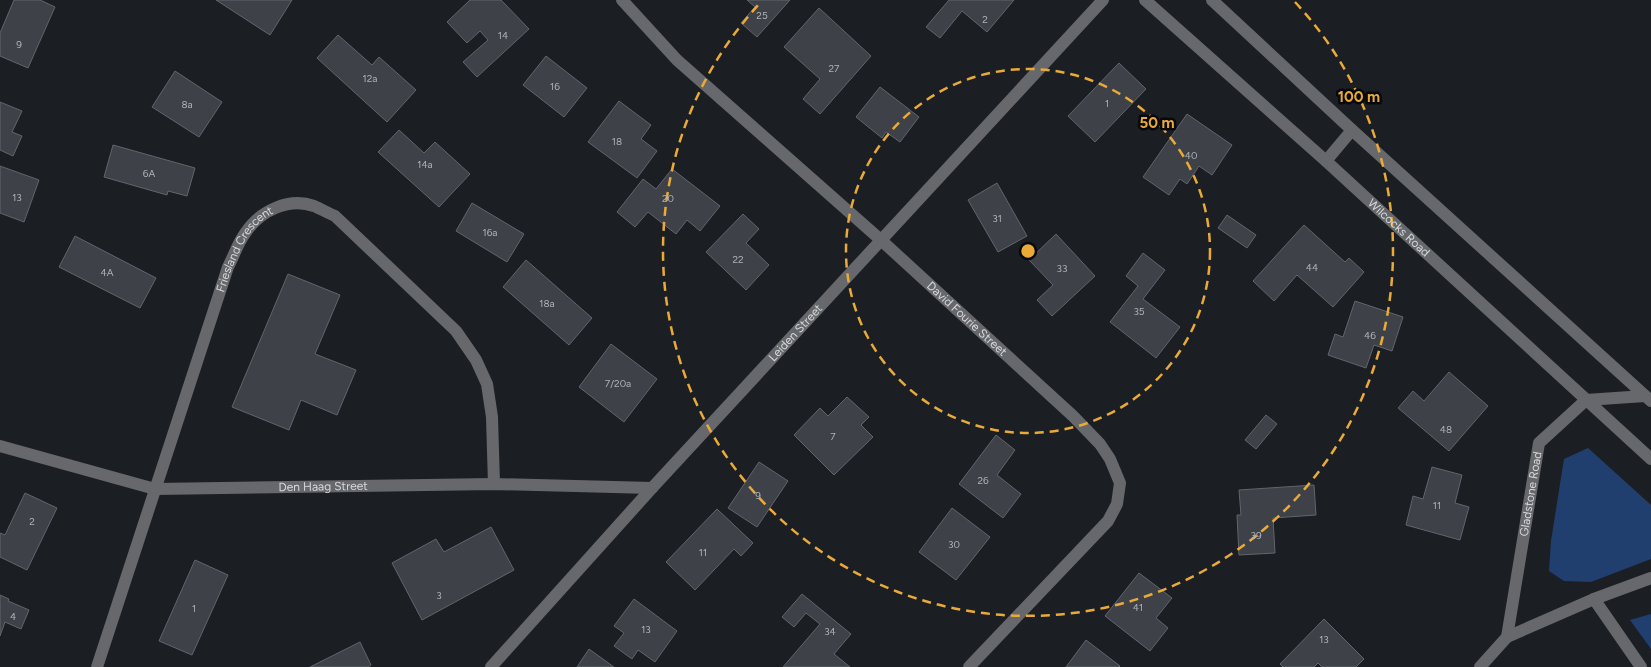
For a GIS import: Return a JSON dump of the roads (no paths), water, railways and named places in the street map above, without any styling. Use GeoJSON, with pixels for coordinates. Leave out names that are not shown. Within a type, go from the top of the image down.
{"type":"FeatureCollection","features":[{"type":"Feature","properties":{"kind":"street","name":"David Fourie Street"},"geometry":{"type":"LineString","coordinates":[[622,0],[677,60],[882,241],[1073,416],[1100,444],[1110,460],[1120,483],[1117,504],[1108,521],[969,667]]}},
{"type":"Feature","properties":{"kind":"street","name":"Leiden Street"},"geometry":{"type":"LineString","coordinates":[[491,667],[652,488],[1103,0]]}},
{"type":"Feature","properties":{"kind":"street","name":"Wilcocks Road"},"geometry":{"type":"LineString","coordinates":[[1145,0],[1326,161],[1651,460]]}},
{"type":"Feature","properties":{"kind":"street"},"geometry":{"type":"LineString","coordinates":[[1212,0],[1352,130],[1648,398]]}},
{"type":"Feature","properties":{"kind":"street"},"geometry":{"type":"LineString","coordinates":[[1326,161],[1352,130]]}},
{"type":"Feature","properties":{"kind":"street","name":"Friesland Crescent"},"geometry":{"type":"LineString","coordinates":[[97,667],[228,267],[245,233],[256,220],[274,208],[290,203],[312,205],[335,216],[456,331],[476,360],[487,384],[492,418],[494,484]]}},
{"type":"Feature","properties":{"kind":"street"},"geometry":{"type":"LineString","coordinates":[[1586,400],[1648,398]]}},
{"type":"Feature","properties":{"kind":"street","name":"Gladstone Road"},"geometry":{"type":"LineString","coordinates":[[1508,637],[1539,443],[1586,400]]}},
{"type":"Feature","properties":{"kind":"street","name":"Den Haag Street"},"geometry":{"type":"LineString","coordinates":[[0,446],[155,489],[494,484],[652,488]]}},
{"type":"Feature","properties":{"kind":"street"},"geometry":{"type":"LineString","coordinates":[[1480,667],[1508,637],[1594,599],[1651,578]]}},
{"type":"Feature","properties":{"kind":"street"},"geometry":{"type":"LineString","coordinates":[[1594,599],[1641,667]]}}]}
